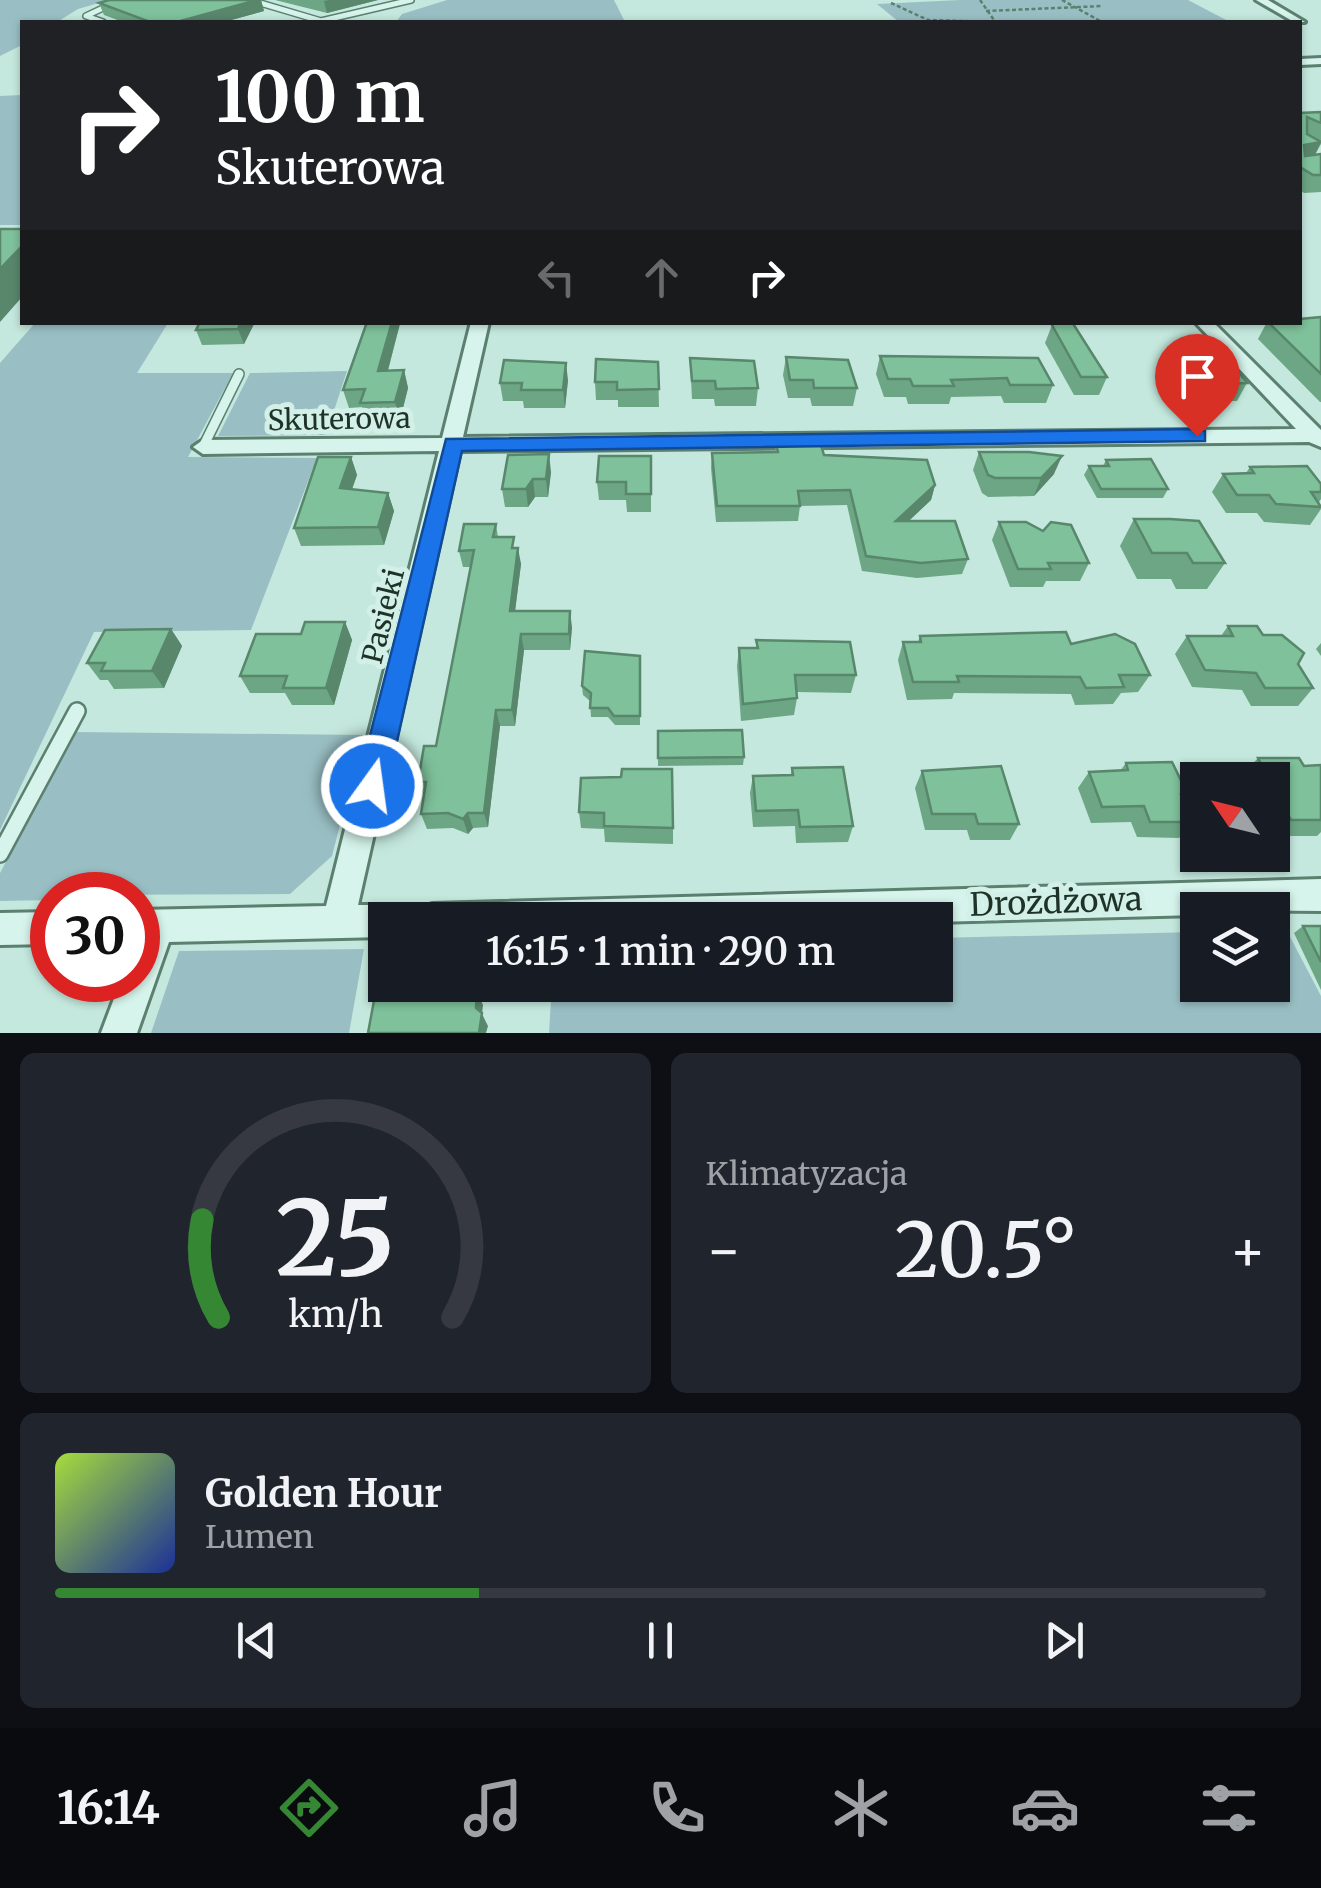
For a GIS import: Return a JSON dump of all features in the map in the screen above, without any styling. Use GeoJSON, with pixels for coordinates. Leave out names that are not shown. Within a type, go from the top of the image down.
{"type":"FeatureCollection","features":[{"type":"Feature","properties":{"kind":"street"},"geometry":{"type":"LineString","coordinates":[[1261,0],[1295,20]]}},
{"type":"Feature","properties":{"kind":"street"},"geometry":{"type":"LineString","coordinates":[[1302,24],[1316,32]]}},
{"type":"Feature","properties":{"kind":"street","name":"Pasieki"},"geometry":{"type":"LineString","coordinates":[[338,923],[479,325]]}},
{"type":"Feature","properties":{"kind":"street"},"geometry":{"type":"LineString","coordinates":[[1206,325],[1318,438]]}},
{"type":"Feature","properties":{"kind":"street","name":"Skuterowa"},"geometry":{"type":"LineString","coordinates":[[203,447],[1318,438]]}},
{"type":"Feature","properties":{"kind":"street","name":"Drożdżowa"},"geometry":{"type":"LineString","coordinates":[[953,905],[1321,895]]}},
{"type":"Feature","properties":{"kind":"street"},"geometry":{"type":"LineString","coordinates":[[160,926],[368,922]]}},
{"type":"Feature","properties":{"kind":"street"},"geometry":{"type":"LineString","coordinates":[[0,929],[30,928]]}},
{"type":"Feature","properties":{"kind":"street"},"geometry":{"type":"LineString","coordinates":[[119,1033],[127,1002]]}},
{"type":"Feature","properties":{"kind":"lane"},"geometry":{"type":"LineString","coordinates":[[97,20],[86,16],[120,0]]}},
{"type":"Feature","properties":{"kind":"lane"},"geometry":{"type":"LineString","coordinates":[[250,0],[312,20]]}},
{"type":"Feature","properties":{"kind":"lane"},"geometry":{"type":"LineString","coordinates":[[326,20],[411,0]]}},
{"type":"Feature","properties":{"kind":"lane"},"geometry":{"type":"LineString","coordinates":[[203,447],[239,374]]}},
{"type":"Feature","properties":{"kind":"lane"},"geometry":{"type":"LineString","coordinates":[[0,854],[77,710]]}},
{"type":"Feature","properties":{"kind":"path"},"geometry":{"type":"LineString","coordinates":[[980,0],[994,20]]}},
{"type":"Feature","properties":{"kind":"path"},"geometry":{"type":"LineString","coordinates":[[1062,0],[1098,20]]}},
{"type":"Feature","properties":{"kind":"path"},"geometry":{"type":"LineString","coordinates":[[891,3],[910,17],[924,20]]}},
{"type":"Feature","properties":{"kind":"path"},"geometry":{"type":"LineString","coordinates":[[986,11],[1103,6]]}},
{"type":"Feature","properties":{"kind":"shaded area"},"geometry":{"type":"Polygon","coordinates":[[[0,0],[109,0],[78,9],[60,20],[20,20],[20,46],[0,56],[0,0]]]}},
{"type":"Feature","properties":{"kind":"shaded area"},"geometry":{"type":"Polygon","coordinates":[[[447,0],[614,0],[624,20],[398,20],[402,14],[447,0]]]}},
{"type":"Feature","properties":{"kind":"shaded area"},"geometry":{"type":"Polygon","coordinates":[[[1188,0],[1226,20],[897,20],[877,4],[1188,0]]]}},
{"type":"Feature","properties":{"kind":"shaded area"},"geometry":{"type":"Polygon","coordinates":[[[20,95],[20,225],[0,225],[0,96],[20,95]]]}},
{"type":"Feature","properties":{"kind":"shaded area"},"geometry":{"type":"Polygon","coordinates":[[[33,325],[167,325],[137,373],[233,373],[188,457],[317,458],[251,630],[94,632],[0,830],[0,363],[33,325]]]}},
{"type":"Feature","properties":{"kind":"shaded area"},"geometry":{"type":"Polygon","coordinates":[[[347,371],[326,435],[218,436],[250,373],[347,371]]]}},
{"type":"Feature","properties":{"kind":"shaded area"},"geometry":{"type":"Polygon","coordinates":[[[76,732],[363,735],[332,856],[290,894],[160,895],[160,872],[30,872],[30,900],[0,901],[0,873],[76,732]]]}},
{"type":"Feature","properties":{"kind":"shaded area"},"geometry":{"type":"Polygon","coordinates":[[[1180,932],[1180,1002],[1290,1002],[1290,937],[1321,996],[1321,1033],[549,1033],[551,1002],[953,1002],[953,938],[1180,932]]]}},
{"type":"Feature","properties":{"kind":"shaded area"},"geometry":{"type":"Polygon","coordinates":[[[364,949],[349,1033],[151,1033],[179,951],[364,949]]]}},
{"type":"Feature","properties":{"kind":"building"},"geometry":{"type":"Polygon","coordinates":[[[257,0],[184,20],[145,20],[99,3],[257,0]]]}},
{"type":"Feature","properties":{"kind":"building"},"geometry":{"type":"Polygon","coordinates":[[[1321,112],[1321,123],[1307,117],[1307,134],[1321,142],[1304,145],[1305,156],[1321,154],[1321,175],[1302,168],[1302,113],[1321,112]]]}},
{"type":"Feature","properties":{"kind":"building"},"geometry":{"type":"Polygon","coordinates":[[[0,229],[20,229],[20,248],[0,269],[0,229]]]}},
{"type":"Feature","properties":{"kind":"building"},"geometry":{"type":"Polygon","coordinates":[[[1321,317],[1321,374],[1271,325],[1302,325],[1302,319],[1321,317]]]}},
{"type":"Feature","properties":{"kind":"building"},"geometry":{"type":"Polygon","coordinates":[[[198,325],[240,325],[238,329],[196,330],[198,325]]]}},
{"type":"Feature","properties":{"kind":"building"},"geometry":{"type":"Polygon","coordinates":[[[366,325],[391,325],[378,371],[404,370],[395,402],[360,403],[365,389],[343,390],[366,325]]]}},
{"type":"Feature","properties":{"kind":"building"},"geometry":{"type":"Polygon","coordinates":[[[1052,325],[1074,325],[1107,377],[1081,377],[1052,325]]]}},
{"type":"Feature","properties":{"kind":"building"},"geometry":{"type":"Polygon","coordinates":[[[880,356],[1038,358],[1053,385],[1010,385],[1007,378],[951,380],[954,386],[913,386],[910,379],[888,379],[880,356]]]}},
{"type":"Feature","properties":{"kind":"building"},"geometry":{"type":"Polygon","coordinates":[[[1185,356],[1226,356],[1247,383],[1206,384],[1185,356]]]}},
{"type":"Feature","properties":{"kind":"building"},"geometry":{"type":"Polygon","coordinates":[[[786,357],[848,360],[857,388],[814,388],[813,380],[790,380],[786,357]]]}},
{"type":"Feature","properties":{"kind":"building"},"geometry":{"type":"Polygon","coordinates":[[[690,358],[754,361],[758,388],[716,389],[715,381],[692,381],[690,358]]]}},
{"type":"Feature","properties":{"kind":"building"},"geometry":{"type":"Polygon","coordinates":[[[596,359],[658,362],[659,389],[617,390],[617,382],[595,382],[596,359]]]}},
{"type":"Feature","properties":{"kind":"building"},"geometry":{"type":"Polygon","coordinates":[[[504,360],[566,363],[563,390],[521,390],[522,383],[500,383],[504,360]]]}},
{"type":"Feature","properties":{"kind":"building"},"geometry":{"type":"Polygon","coordinates":[[[820,442],[824,455],[927,460],[935,485],[896,521],[955,521],[968,559],[921,563],[866,556],[850,490],[798,491],[800,506],[717,506],[712,453],[778,452],[776,443],[820,442]]]}},
{"type":"Feature","properties":{"kind":"building"},"geometry":{"type":"Polygon","coordinates":[[[979,452],[1062,456],[1041,478],[995,478],[988,475],[979,452]]]}},
{"type":"Feature","properties":{"kind":"building"},"geometry":{"type":"Polygon","coordinates":[[[549,454],[546,479],[533,479],[526,489],[502,489],[508,455],[549,454]]]}},
{"type":"Feature","properties":{"kind":"building"},"geometry":{"type":"Polygon","coordinates":[[[599,456],[651,456],[651,494],[626,494],[626,482],[597,482],[599,456]]]}},
{"type":"Feature","properties":{"kind":"building"},"geometry":{"type":"Polygon","coordinates":[[[318,457],[351,457],[340,488],[388,493],[378,527],[294,528],[318,457]]]}},
{"type":"Feature","properties":{"kind":"building"},"geometry":{"type":"Polygon","coordinates":[[[1151,459],[1168,489],[1101,489],[1089,466],[1109,466],[1106,460],[1151,459]]]}},
{"type":"Feature","properties":{"kind":"building"},"geometry":{"type":"Polygon","coordinates":[[[1307,466],[1321,484],[1321,492],[1311,492],[1321,507],[1276,504],[1269,495],[1237,495],[1223,474],[1254,473],[1250,467],[1307,466]]]}},
{"type":"Feature","properties":{"kind":"building"},"geometry":{"type":"Polygon","coordinates":[[[1134,519],[1199,521],[1225,563],[1193,563],[1187,553],[1152,553],[1134,519]]]}},
{"type":"Feature","properties":{"kind":"building"},"geometry":{"type":"Polygon","coordinates":[[[999,522],[1026,522],[1043,531],[1051,522],[1071,525],[1089,563],[1048,563],[1051,569],[1018,569],[999,522]]]}},
{"type":"Feature","properties":{"kind":"building"},"geometry":{"type":"Polygon","coordinates":[[[464,524],[496,524],[493,537],[514,537],[512,548],[518,548],[510,611],[570,611],[569,634],[521,634],[512,710],[496,710],[484,813],[468,813],[463,819],[448,813],[421,814],[426,782],[418,782],[424,746],[436,746],[474,550],[459,551],[464,524]]]}},
{"type":"Feature","properties":{"kind":"building"},"geometry":{"type":"Polygon","coordinates":[[[305,622],[345,622],[326,688],[283,688],[287,676],[240,676],[256,634],[301,634],[305,622]]]}},
{"type":"Feature","properties":{"kind":"building"},"geometry":{"type":"Polygon","coordinates":[[[1228,626],[1257,626],[1263,635],[1282,635],[1304,653],[1298,664],[1313,688],[1265,688],[1256,673],[1205,670],[1187,636],[1233,636],[1228,626]]]}},
{"type":"Feature","properties":{"kind":"building"},"geometry":{"type":"Polygon","coordinates":[[[171,629],[152,671],[101,671],[105,663],[87,663],[105,630],[171,629]]]}},
{"type":"Feature","properties":{"kind":"building"},"geometry":{"type":"Polygon","coordinates":[[[1066,632],[1071,644],[1115,634],[1135,644],[1150,675],[1119,675],[1124,687],[1086,688],[1080,677],[957,676],[959,682],[913,682],[903,642],[921,642],[920,636],[1066,632]]]}},
{"type":"Feature","properties":{"kind":"building"},"geometry":{"type":"Polygon","coordinates":[[[756,640],[850,642],[856,675],[795,675],[797,698],[743,704],[739,648],[758,648],[756,640]]]}},
{"type":"Feature","properties":{"kind":"building"},"geometry":{"type":"Polygon","coordinates":[[[585,651],[640,656],[640,716],[614,716],[608,708],[590,708],[591,693],[582,686],[585,651]]]}},
{"type":"Feature","properties":{"kind":"building"},"geometry":{"type":"Polygon","coordinates":[[[742,730],[744,757],[658,758],[658,731],[742,730]]]}},
{"type":"Feature","properties":{"kind":"building"},"geometry":{"type":"Polygon","coordinates":[[[1258,758],[1299,758],[1304,766],[1321,765],[1321,820],[1290,818],[1290,762],[1260,762],[1258,758]]]}},
{"type":"Feature","properties":{"kind":"building"},"geometry":{"type":"Polygon","coordinates":[[[1172,762],[1180,778],[1180,822],[1150,822],[1144,806],[1102,807],[1089,772],[1128,770],[1126,763],[1172,762]]]}},
{"type":"Feature","properties":{"kind":"building"},"geometry":{"type":"Polygon","coordinates":[[[1001,766],[1019,824],[978,824],[975,814],[932,814],[922,771],[1001,766]]]}},
{"type":"Feature","properties":{"kind":"building"},"geometry":{"type":"Polygon","coordinates":[[[843,767],[853,826],[800,827],[798,810],[756,811],[753,776],[793,775],[792,768],[843,767]]]}},
{"type":"Feature","properties":{"kind":"building"},"geometry":{"type":"Polygon","coordinates":[[[622,769],[672,769],[673,828],[604,826],[604,813],[579,812],[581,778],[621,777],[622,769]]]}},
{"type":"Feature","properties":{"kind":"building"},"geometry":{"type":"Polygon","coordinates":[[[1303,926],[1321,926],[1321,962],[1303,926]]]}},
{"type":"Feature","properties":{"kind":"building"},"geometry":{"type":"Polygon","coordinates":[[[374,1002],[476,1002],[476,1008],[482,1013],[479,1033],[368,1033],[374,1002]]]}},
{"type":"Feature","properties":{"kind":"route"},"geometry":{"type":"LineString","coordinates":[[372,786],[454,444],[1197,436]]}}]}
